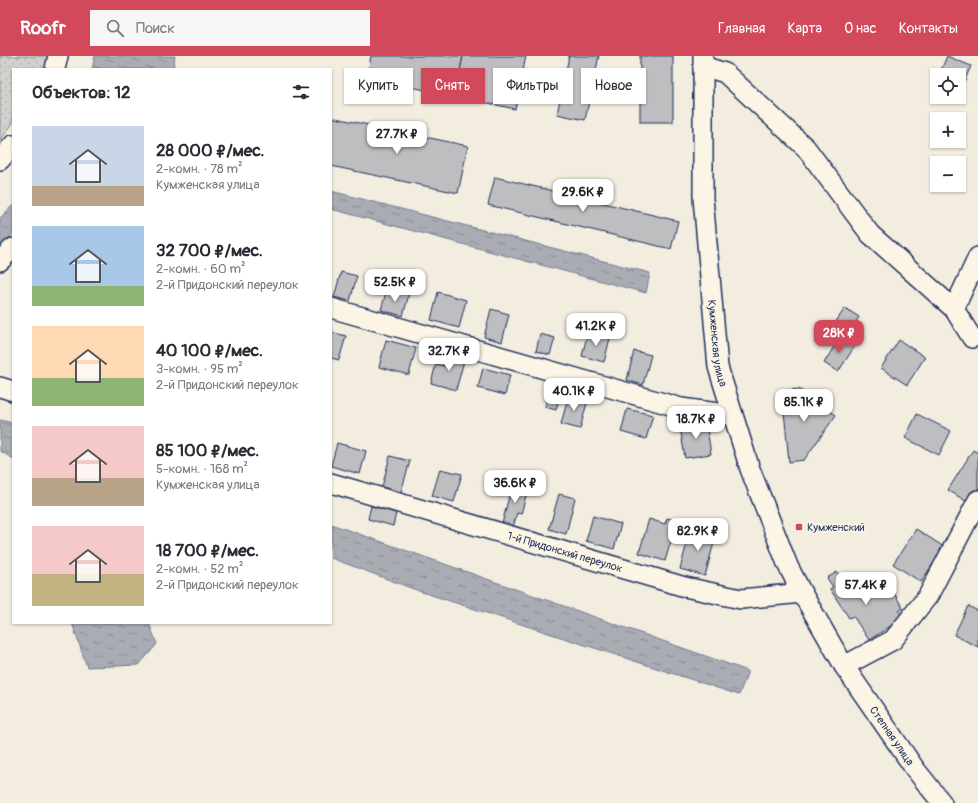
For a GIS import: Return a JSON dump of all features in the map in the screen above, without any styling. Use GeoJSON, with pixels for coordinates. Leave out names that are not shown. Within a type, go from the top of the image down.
{"type":"FeatureCollection","features":[{"type":"Feature","properties":{"kind":"street"},"geometry":{"type":"LineString","coordinates":[[54,68],[58,56]]}},
{"type":"Feature","properties":{"kind":"street","name":"Кумженская улица"},"geometry":{"type":"LineString","coordinates":[[844,666],[788,566],[750,469],[718,367],[703,198],[703,61],[725,73],[806,148],[870,234],[954,310],[972,338]]}},
{"type":"Feature","properties":{"kind":"street"},"geometry":{"type":"LineString","coordinates":[[0,160],[12,146]]}},
{"type":"Feature","properties":{"kind":"street"},"geometry":{"type":"LineString","coordinates":[[0,261],[12,249]]}},
{"type":"Feature","properties":{"kind":"street"},"geometry":{"type":"LineString","coordinates":[[954,310],[978,258]]}},
{"type":"Feature","properties":{"kind":"street"},"geometry":{"type":"LineString","coordinates":[[332,308],[681,408],[733,415]]}},
{"type":"Feature","properties":{"kind":"street"},"geometry":{"type":"LineString","coordinates":[[0,387],[12,391]]}},
{"type":"Feature","properties":{"kind":"street","name":"1-й Придонский переулок"},"geometry":{"type":"LineString","coordinates":[[332,483],[686,587],[741,599],[802,593]]}},
{"type":"Feature","properties":{"kind":"street"},"geometry":{"type":"LineString","coordinates":[[844,666],[893,640],[928,596],[978,500]]}},
{"type":"Feature","properties":{"kind":"street","name":"Степная улица"},"geometry":{"type":"LineString","coordinates":[[844,666],[916,769],[942,803]]}},
{"type":"Feature","properties":{"kind":"shaded area"},"geometry":{"type":"Polygon","coordinates":[[[0,56],[64,56],[55,68],[12,68],[12,124],[0,141],[0,56]]]}},
{"type":"Feature","properties":{"kind":"water"},"geometry":{"type":"Polygon","coordinates":[[[95,56],[175,56],[173,68],[92,68],[95,56]]]}},
{"type":"Feature","properties":{"kind":"water"},"geometry":{"type":"Polygon","coordinates":[[[332,191],[650,273],[646,293],[332,209],[332,191]]]}},
{"type":"Feature","properties":{"kind":"water"},"geometry":{"type":"Polygon","coordinates":[[[12,206],[12,235],[0,247],[0,218],[12,206]]]}},
{"type":"Feature","properties":{"kind":"water"},"geometry":{"type":"Polygon","coordinates":[[[0,420],[12,423],[12,458],[0,451],[0,420]]]}},
{"type":"Feature","properties":{"kind":"water"},"geometry":{"type":"Polygon","coordinates":[[[332,524],[748,671],[739,695],[419,591],[332,558],[332,524]]]}},
{"type":"Feature","properties":{"kind":"water"},"geometry":{"type":"Polygon","coordinates":[[[72,624],[149,624],[157,644],[139,665],[87,667],[72,624]]]}},
{"type":"Feature","properties":{"kind":"building"},"geometry":{"type":"Polygon","coordinates":[[[371,56],[463,56],[461,68],[421,68],[421,89],[413,87],[413,68],[369,68],[371,56]]]}},
{"type":"Feature","properties":{"kind":"building"},"geometry":{"type":"Polygon","coordinates":[[[463,56],[526,56],[524,68],[493,68],[493,104],[516,104],[515,109],[485,102],[485,68],[461,68],[463,56]]]}},
{"type":"Feature","properties":{"kind":"building"},"geometry":{"type":"Polygon","coordinates":[[[569,56],[599,56],[596,68],[581,68],[581,104],[588,104],[585,120],[557,114],[559,104],[573,104],[573,68],[567,68],[569,56]]]}},
{"type":"Feature","properties":{"kind":"building"},"geometry":{"type":"Polygon","coordinates":[[[640,56],[673,56],[673,122],[640,122],[640,104],[646,104],[646,68],[640,68],[640,56]]]}},
{"type":"Feature","properties":{"kind":"building"},"geometry":{"type":"Polygon","coordinates":[[[947,56],[971,66],[966,77],[966,68],[942,68],[947,56]]]}},
{"type":"Feature","properties":{"kind":"building"},"geometry":{"type":"Polygon","coordinates":[[[332,117],[468,146],[458,193],[332,166],[332,117]]]}},
{"type":"Feature","properties":{"kind":"building"},"geometry":{"type":"Polygon","coordinates":[[[495,177],[678,221],[671,249],[488,205],[495,177]]]}},
{"type":"Feature","properties":{"kind":"building"},"geometry":{"type":"Polygon","coordinates":[[[341,272],[357,276],[350,301],[334,297],[341,272]]]}},
{"type":"Feature","properties":{"kind":"building"},"geometry":{"type":"Polygon","coordinates":[[[386,292],[399,295],[400,292],[409,294],[403,316],[381,310],[386,292]]]}},
{"type":"Feature","properties":{"kind":"building"},"geometry":{"type":"Polygon","coordinates":[[[438,292],[466,300],[459,328],[431,320],[438,292]]]}},
{"type":"Feature","properties":{"kind":"building"},"geometry":{"type":"Polygon","coordinates":[[[845,308],[859,317],[846,337],[832,328],[845,308]]]}},
{"type":"Feature","properties":{"kind":"building"},"geometry":{"type":"Polygon","coordinates":[[[491,309],[509,314],[502,342],[484,337],[491,309]]]}},
{"type":"Feature","properties":{"kind":"building"},"geometry":{"type":"Polygon","coordinates":[[[332,332],[346,336],[339,360],[332,358],[332,332]]]}},
{"type":"Feature","properties":{"kind":"building"},"geometry":{"type":"Polygon","coordinates":[[[588,332],[610,338],[604,362],[582,356],[588,332]]]}},
{"type":"Feature","properties":{"kind":"building"},"geometry":{"type":"Polygon","coordinates":[[[540,334],[555,338],[550,355],[536,351],[540,334]]]}},
{"type":"Feature","properties":{"kind":"building"},"geometry":{"type":"Polygon","coordinates":[[[840,337],[855,346],[838,372],[824,363],[840,337]]]}},
{"type":"Feature","properties":{"kind":"building"},"geometry":{"type":"Polygon","coordinates":[[[386,340],[416,348],[409,375],[379,367],[386,340]]]}},
{"type":"Feature","properties":{"kind":"building"},"geometry":{"type":"Polygon","coordinates":[[[899,340],[925,357],[907,385],[881,368],[899,340]]]}},
{"type":"Feature","properties":{"kind":"building"},"geometry":{"type":"Polygon","coordinates":[[[634,351],[651,355],[643,385],[627,380],[634,351]]]}},
{"type":"Feature","properties":{"kind":"building"},"geometry":{"type":"Polygon","coordinates":[[[447,353],[465,357],[456,390],[431,383],[436,364],[444,366],[447,353]]]}},
{"type":"Feature","properties":{"kind":"building"},"geometry":{"type":"Polygon","coordinates":[[[483,368],[510,375],[505,395],[478,388],[483,368]]]}},
{"type":"Feature","properties":{"kind":"building"},"geometry":{"type":"Polygon","coordinates":[[[550,387],[561,390],[556,410],[545,407],[550,387]]]}},
{"type":"Feature","properties":{"kind":"building"},"geometry":{"type":"Polygon","coordinates":[[[799,389],[836,415],[804,460],[789,462],[782,391],[799,389]]]}},
{"type":"Feature","properties":{"kind":"building"},"geometry":{"type":"Polygon","coordinates":[[[569,394],[588,399],[580,429],[561,424],[569,394]]]}},
{"type":"Feature","properties":{"kind":"building"},"geometry":{"type":"Polygon","coordinates":[[[627,409],[653,415],[646,439],[621,432],[627,409]]]}},
{"type":"Feature","properties":{"kind":"building"},"geometry":{"type":"Polygon","coordinates":[[[917,414],[951,431],[939,455],[905,438],[917,414]]]}},
{"type":"Feature","properties":{"kind":"building"},"geometry":{"type":"Polygon","coordinates":[[[706,422],[711,454],[685,458],[680,427],[706,422]]]}},
{"type":"Feature","properties":{"kind":"building"},"geometry":{"type":"Polygon","coordinates":[[[337,443],[366,451],[360,474],[332,466],[337,443]]]}},
{"type":"Feature","properties":{"kind":"building"},"geometry":{"type":"Polygon","coordinates":[[[973,450],[978,453],[978,489],[969,503],[948,490],[973,450]]]}},
{"type":"Feature","properties":{"kind":"building"},"geometry":{"type":"Polygon","coordinates":[[[390,456],[410,461],[401,492],[382,487],[390,456]]]}},
{"type":"Feature","properties":{"kind":"building"},"geometry":{"type":"Polygon","coordinates":[[[440,469],[462,474],[454,502],[432,496],[440,469]]]}},
{"type":"Feature","properties":{"kind":"building"},"geometry":{"type":"Polygon","coordinates":[[[512,484],[528,488],[521,514],[517,513],[513,527],[502,524],[512,484]]]}},
{"type":"Feature","properties":{"kind":"building"},"geometry":{"type":"Polygon","coordinates":[[[559,494],[575,498],[566,534],[549,529],[559,494]]]}},
{"type":"Feature","properties":{"kind":"building"},"geometry":{"type":"Polygon","coordinates":[[[371,506],[396,513],[393,526],[368,519],[371,506]]]}},
{"type":"Feature","properties":{"kind":"building"},"geometry":{"type":"Polygon","coordinates":[[[593,516],[621,524],[614,549],[586,541],[593,516]]]}},
{"type":"Feature","properties":{"kind":"building"},"geometry":{"type":"Polygon","coordinates":[[[667,518],[677,521],[665,561],[639,553],[649,519],[665,524],[667,518]]]}},
{"type":"Feature","properties":{"kind":"building"},"geometry":{"type":"Polygon","coordinates":[[[691,528],[716,535],[705,576],[680,569],[691,528]]]}},
{"type":"Feature","properties":{"kind":"building"},"geometry":{"type":"Polygon","coordinates":[[[916,529],[944,547],[921,582],[893,564],[916,529]]]}},
{"type":"Feature","properties":{"kind":"building"},"geometry":{"type":"Polygon","coordinates":[[[837,572],[843,582],[852,576],[863,592],[873,585],[881,598],[892,590],[903,608],[899,611],[903,618],[869,640],[853,616],[849,618],[830,589],[833,587],[827,578],[837,572]]]}},
{"type":"Feature","properties":{"kind":"building"},"geometry":{"type":"Polygon","coordinates":[[[968,606],[978,611],[978,647],[954,635],[968,606]]]}},
{"type":"Feature","properties":{"kind":"place","name":"Кумженский"},"geometry":{"type":"Point","coordinates":[799,527]}}]}
